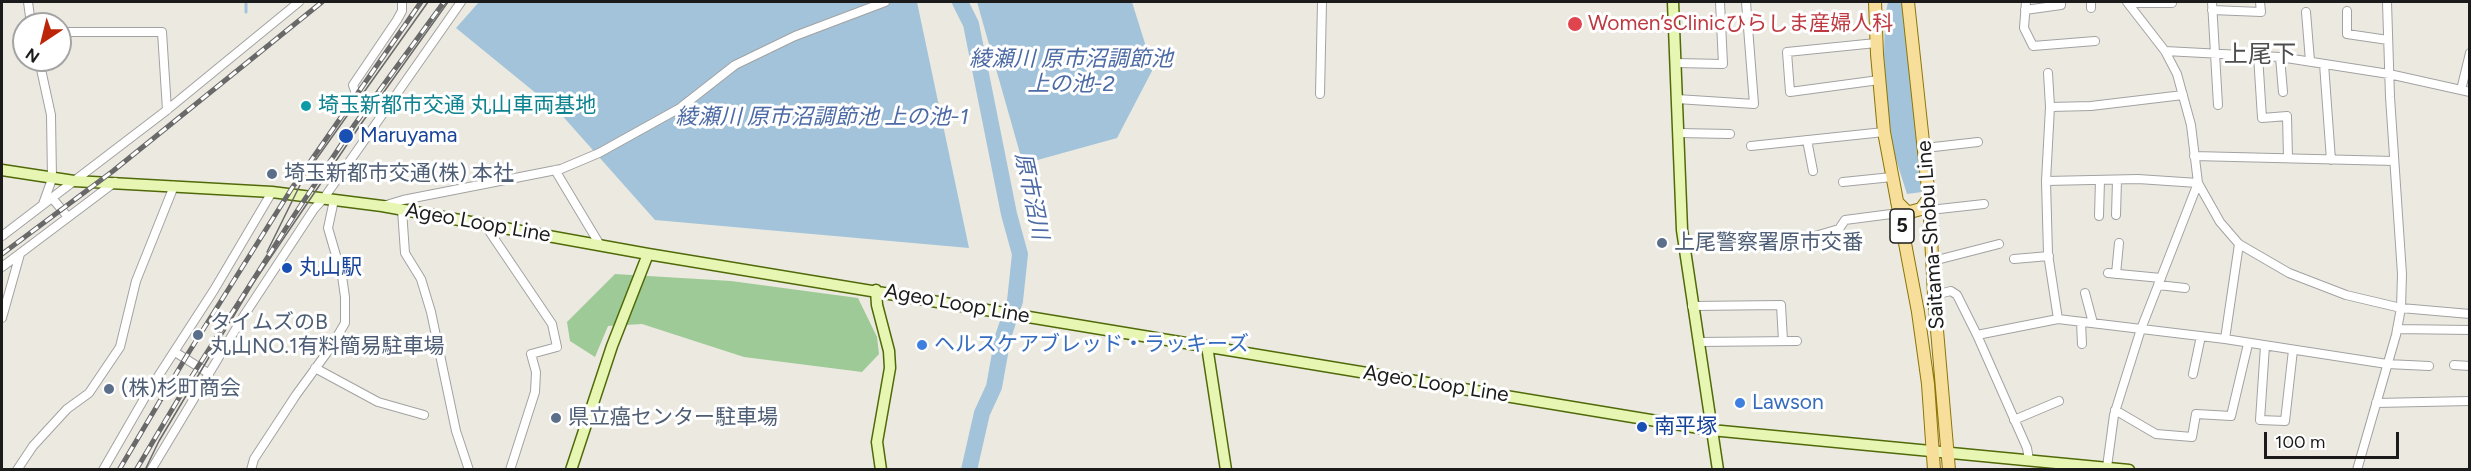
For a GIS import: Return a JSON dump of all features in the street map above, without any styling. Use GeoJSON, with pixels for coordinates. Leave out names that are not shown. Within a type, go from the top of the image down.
{"type":"FeatureCollection","features":[{"type":"Feature","properties":{"kind":"main road"},"geometry":{"type":"LineString","coordinates":[[1673,2],[1684,247],[1718,470]]}},
{"type":"Feature","properties":{"kind":"main road","name":"Saitama-Shobu Line"},"geometry":{"type":"LineString","coordinates":[[1876,2],[1876,43],[1884,132],[1923,348],[1934,470]]}},
{"type":"Feature","properties":{"kind":"main road","name":"Saitama-Shobu Line"},"geometry":{"type":"LineString","coordinates":[[1908,2],[1930,204],[1934,295],[1949,470]]}},
{"type":"Feature","properties":{"kind":"main road","name":"Ageo Loop Line"},"geometry":{"type":"LineString","coordinates":[[2,170],[74,182],[115,182],[272,192],[382,206],[648,254],[1711,430],[2129,470]]}},
{"type":"Feature","properties":{"kind":"main road","name":"5"},"geometry":{"type":"LineString","coordinates":[[1898,207],[1906,211],[1916,211],[1930,204]]}},
{"type":"Feature","properties":{"kind":"main road"},"geometry":{"type":"LineString","coordinates":[[571,470],[612,346],[648,254]]}},
{"type":"Feature","properties":{"kind":"main road"},"geometry":{"type":"LineString","coordinates":[[876,290],[877,305],[890,351],[890,368],[878,442],[881,470]]}},
{"type":"Feature","properties":{"kind":"main road"},"geometry":{"type":"LineString","coordinates":[[1206,346],[1226,470]]}},
{"type":"Feature","properties":{"kind":"street"},"geometry":{"type":"LineString","coordinates":[[2,236],[167,110],[299,2]]}},
{"type":"Feature","properties":{"kind":"street"},"geometry":{"type":"LineString","coordinates":[[380,108],[355,91],[354,82],[402,10],[402,2]]}},
{"type":"Feature","properties":{"kind":"street"},"geometry":{"type":"LineString","coordinates":[[153,469],[208,373],[314,209],[329,199],[380,108],[461,2]]}},
{"type":"Feature","properties":{"kind":"street"},"geometry":{"type":"LineString","coordinates":[[382,206],[555,170],[599,153],[680,108],[735,66],[795,36],[885,2]]}},
{"type":"Feature","properties":{"kind":"street"},"geometry":{"type":"LineString","coordinates":[[1320,94],[1322,2]]}},
{"type":"Feature","properties":{"kind":"street"},"geometry":{"type":"LineString","coordinates":[[1676,63],[1723,64],[1720,2]]}},
{"type":"Feature","properties":{"kind":"street"},"geometry":{"type":"LineString","coordinates":[[1677,99],[1754,104],[1746,2]]}},
{"type":"Feature","properties":{"kind":"street"},"geometry":{"type":"LineString","coordinates":[[2061,2],[2061,5],[2026,6],[2024,28],[2033,46],[2095,41]]}},
{"type":"Feature","properties":{"kind":"street"},"geometry":{"type":"LineString","coordinates":[[2127,2],[2172,3]]}},
{"type":"Feature","properties":{"kind":"street"},"geometry":{"type":"LineString","coordinates":[[2127,2],[2165,51],[2177,74],[2191,125],[2198,183],[2220,222],[2239,244],[2289,273],[2346,294],[2401,308],[2469,314]]}},
{"type":"Feature","properties":{"kind":"street"},"geometry":{"type":"LineString","coordinates":[[2218,105],[2212,6],[2261,12],[2260,2]]}},
{"type":"Feature","properties":{"kind":"street"},"geometry":{"type":"LineString","coordinates":[[2358,470],[2401,308],[2402,274],[2389,74],[2387,2]]}},
{"type":"Feature","properties":{"kind":"street"},"geometry":{"type":"LineString","coordinates":[[2347,11],[2347,34],[2388,40]]}},
{"type":"Feature","properties":{"kind":"street"},"geometry":{"type":"LineString","coordinates":[[2306,12],[2310,61]]}},
{"type":"Feature","properties":{"kind":"street"},"geometry":{"type":"LineString","coordinates":[[72,32],[162,32],[167,110]]}},
{"type":"Feature","properties":{"kind":"street"},"geometry":{"type":"LineString","coordinates":[[1876,43],[1787,52],[1790,92],[1879,80]]}},
{"type":"Feature","properties":{"kind":"street"},"geometry":{"type":"LineString","coordinates":[[2165,51],[2280,57],[2389,74],[2465,91],[2469,53]]}},
{"type":"Feature","properties":{"kind":"street"},"geometry":{"type":"LineString","coordinates":[[2258,56],[2262,118],[2287,116],[2288,158]]}},
{"type":"Feature","properties":{"kind":"street"},"geometry":{"type":"LineString","coordinates":[[2280,57],[2283,93]]}},
{"type":"Feature","properties":{"kind":"street"},"geometry":{"type":"LineString","coordinates":[[2324,64],[2331,160]]}},
{"type":"Feature","properties":{"kind":"street"},"geometry":{"type":"LineString","coordinates":[[42,72],[51,115],[52,179],[42,205]]}},
{"type":"Feature","properties":{"kind":"street"},"geometry":{"type":"LineString","coordinates":[[2048,73],[2050,107],[2046,181],[2049,256],[2058,320]]}},
{"type":"Feature","properties":{"kind":"street"},"geometry":{"type":"LineString","coordinates":[[2050,107],[2091,106],[2183,95]]}},
{"type":"Feature","properties":{"kind":"street"},"geometry":{"type":"LineString","coordinates":[[1751,146],[1884,132]]}},
{"type":"Feature","properties":{"kind":"street"},"geometry":{"type":"LineString","coordinates":[[1678,133],[1730,134]]}},
{"type":"Feature","properties":{"kind":"street"},"geometry":{"type":"LineString","coordinates":[[1807,140],[1813,171]]}},
{"type":"Feature","properties":{"kind":"street"},"geometry":{"type":"LineString","coordinates":[[1925,148],[1978,142]]}},
{"type":"Feature","properties":{"kind":"street"},"geometry":{"type":"LineString","coordinates":[[2194,156],[2394,161]]}},
{"type":"Feature","properties":{"kind":"street"},"geometry":{"type":"LineString","coordinates":[[555,170],[600,245]]}},
{"type":"Feature","properties":{"kind":"street"},"geometry":{"type":"LineString","coordinates":[[1843,182],[1892,177]]}},
{"type":"Feature","properties":{"kind":"street"},"geometry":{"type":"LineString","coordinates":[[2099,216],[2100,180]]}},
{"type":"Feature","properties":{"kind":"street"},"geometry":{"type":"LineString","coordinates":[[2046,181],[2117,180],[2198,183]]}},
{"type":"Feature","properties":{"kind":"street"},"geometry":{"type":"LineString","coordinates":[[2116,215],[2117,180]]}},
{"type":"Feature","properties":{"kind":"street"},"geometry":{"type":"LineString","coordinates":[[2,267],[115,182]]}},
{"type":"Feature","properties":{"kind":"street"},"geometry":{"type":"LineString","coordinates":[[2107,467],[2115,410],[2141,329],[2198,183]]}},
{"type":"Feature","properties":{"kind":"street"},"geometry":{"type":"LineString","coordinates":[[17,470],[33,446],[67,409],[89,393],[120,347],[136,281],[174,186]]}},
{"type":"Feature","properties":{"kind":"street"},"geometry":{"type":"LineString","coordinates":[[103,470],[148,392],[175,352],[272,192]]}},
{"type":"Feature","properties":{"kind":"street"},"geometry":{"type":"LineString","coordinates":[[52,198],[68,218]]}},
{"type":"Feature","properties":{"kind":"street"},"geometry":{"type":"LineString","coordinates":[[251,470],[254,459],[345,323],[342,276],[328,228],[329,199]]}},
{"type":"Feature","properties":{"kind":"street"},"geometry":{"type":"LineString","coordinates":[[1930,204],[1984,204]]}},
{"type":"Feature","properties":{"kind":"street"},"geometry":{"type":"LineString","coordinates":[[1782,239],[1815,236],[1839,229],[1845,220],[1898,207]]}},
{"type":"Feature","properties":{"kind":"street"},"geometry":{"type":"LineString","coordinates":[[402,210],[405,253],[421,279],[456,431],[469,470]]}},
{"type":"Feature","properties":{"kind":"street"},"geometry":{"type":"LineString","coordinates":[[485,225],[552,324],[557,347],[531,354],[536,372],[535,392],[510,470]]}},
{"type":"Feature","properties":{"kind":"street"},"geometry":{"type":"LineString","coordinates":[[1684,247],[1747,240]]}},
{"type":"Feature","properties":{"kind":"street"},"geometry":{"type":"LineString","coordinates":[[2119,243],[2112,273],[2185,288]]}},
{"type":"Feature","properties":{"kind":"street"},"geometry":{"type":"LineString","coordinates":[[1933,261],[1999,244]]}},
{"type":"Feature","properties":{"kind":"street"},"geometry":{"type":"LineString","coordinates":[[2225,339],[2239,244]]}},
{"type":"Feature","properties":{"kind":"street"},"geometry":{"type":"LineString","coordinates":[[2,318],[20,253]]}},
{"type":"Feature","properties":{"kind":"street"},"geometry":{"type":"LineString","coordinates":[[2014,259],[2049,256]]}},
{"type":"Feature","properties":{"kind":"street"},"geometry":{"type":"LineString","coordinates":[[1934,295],[1951,291],[1957,295],[1977,335],[2030,459]]}},
{"type":"Feature","properties":{"kind":"street"},"geometry":{"type":"LineString","coordinates":[[2085,293],[2093,323]]}},
{"type":"Feature","properties":{"kind":"street"},"geometry":{"type":"LineString","coordinates":[[1692,306],[1781,305],[1783,341]]}},
{"type":"Feature","properties":{"kind":"street"},"geometry":{"type":"LineString","coordinates":[[1977,335],[2058,320],[2225,339],[2387,363],[2429,366]]}},
{"type":"Feature","properties":{"kind":"street"},"geometry":{"type":"LineString","coordinates":[[2081,322],[2082,344]]}},
{"type":"Feature","properties":{"kind":"street"},"geometry":{"type":"LineString","coordinates":[[2397,328],[2469,330]]}},
{"type":"Feature","properties":{"kind":"street"},"geometry":{"type":"LineString","coordinates":[[2193,374],[2201,336]]}},
{"type":"Feature","properties":{"kind":"street"},"geometry":{"type":"LineString","coordinates":[[1698,342],[1797,341]]}},
{"type":"Feature","properties":{"kind":"street"},"geometry":{"type":"LineString","coordinates":[[2115,410],[2156,434],[2192,437],[2196,414],[2231,416],[2248,344]]}},
{"type":"Feature","properties":{"kind":"street"},"geometry":{"type":"LineString","coordinates":[[2265,346],[2260,420],[2285,421],[2293,350]]}},
{"type":"Feature","properties":{"kind":"street"},"geometry":{"type":"LineString","coordinates":[[175,352],[208,373]]}},
{"type":"Feature","properties":{"kind":"street"},"geometry":{"type":"LineString","coordinates":[[2454,365],[2469,366]]}},
{"type":"Feature","properties":{"kind":"street"},"geometry":{"type":"LineString","coordinates":[[315,368],[378,402],[423,415]]}},
{"type":"Feature","properties":{"kind":"street"},"geometry":{"type":"LineString","coordinates":[[2376,403],[2469,400]]}},
{"type":"Feature","properties":{"kind":"street"},"geometry":{"type":"LineString","coordinates":[[2014,420],[2059,401]]}},
{"type":"Feature","properties":{"kind":"green space"},"geometry":{"type":"Polygon","coordinates":[[[615,274],[731,281],[858,298],[877,337],[879,354],[862,372],[744,357],[642,324],[608,326],[595,357],[570,341],[567,322],[615,274]]]}},
{"type":"Feature","properties":{"kind":"water","name":"綾瀬川 原市沼調節池 上の池-1"},"geometry":{"type":"Polygon","coordinates":[[[479,2],[917,2],[969,248],[655,220],[559,112],[456,28],[479,2]]]}},
{"type":"Feature","properties":{"kind":"water","name":"綾瀬川 原市沼調節池 上の池-2"},"geometry":{"type":"Polygon","coordinates":[[[977,2],[1132,2],[1153,69],[1117,138],[1023,164],[977,2]]]}},
{"type":"Feature","properties":{"kind":"water"},"geometry":{"type":"Polygon","coordinates":[[[1888,2],[1903,4],[1922,192],[1907,194],[1894,153],[1884,56],[1885,17],[1888,2]]]}},
{"type":"Feature","properties":{"kind":"waterway"},"geometry":{"type":"LineString","coordinates":[[246,2],[246,12]]}},
{"type":"Feature","properties":{"kind":"waterway","name":"原市沼川"},"geometry":{"type":"LineString","coordinates":[[960,2],[971,24],[1009,214],[1020,254],[1015,301],[1003,337],[994,387],[982,413],[969,470]]}},
{"type":"Feature","properties":{"kind":"tram line"},"geometry":{"type":"LineString","coordinates":[[267,252],[305,175],[428,2]]}},
{"type":"Feature","properties":{"kind":"tram line"},"geometry":{"type":"LineString","coordinates":[[145,470],[159,441],[254,282],[361,124],[448,2]]}},
{"type":"Feature","properties":{"kind":"railway"},"geometry":{"type":"LineString","coordinates":[[2,254],[113,171],[322,2]]}},
{"type":"Feature","properties":{"kind":"railway"},"geometry":{"type":"LineString","coordinates":[[119,470],[189,352],[292,188],[421,2]]}},
{"type":"Feature","properties":{"kind":"railway"},"geometry":{"type":"LineString","coordinates":[[136,470],[192,376],[295,214],[355,124],[444,2]]}},
{"type":"Feature","properties":{"kind":"place","name":"Women’sClinicひらしま産婦人科"},"geometry":{"type":"Point","coordinates":[1575,24]}},
{"type":"Feature","properties":{"kind":"place","name":"埼玉新都市交通 丸山車両基地"},"geometry":{"type":"Point","coordinates":[306,106]}},
{"type":"Feature","properties":{"kind":"place","name":"Maruyama"},"geometry":{"type":"Point","coordinates":[346,136]}},
{"type":"Feature","properties":{"kind":"place","name":"埼玉新都市交通(株) 本社"},"geometry":{"type":"Point","coordinates":[272,174]}},
{"type":"Feature","properties":{"kind":"place","name":"上尾警察署原市交番"},"geometry":{"type":"Point","coordinates":[1662,243]}},
{"type":"Feature","properties":{"kind":"place","name":"丸山駅"},"geometry":{"type":"Point","coordinates":[287,268]}},
{"type":"Feature","properties":{"kind":"place","name":"タイムズのB 丸山NO.1有料簡易駐車場"},"geometry":{"type":"Point","coordinates":[198,335]}},
{"type":"Feature","properties":{"kind":"place","name":"ヘルスケアブレッド・ラッキーズ"},"geometry":{"type":"Point","coordinates":[922,345]}},
{"type":"Feature","properties":{"kind":"place","name":"(株)杉町商会"},"geometry":{"type":"Point","coordinates":[109,389]}},
{"type":"Feature","properties":{"kind":"place","name":"Lawson"},"geometry":{"type":"Point","coordinates":[1740,403]}},
{"type":"Feature","properties":{"kind":"place","name":"県立癌センター駐車場"},"geometry":{"type":"Point","coordinates":[556,418]}},
{"type":"Feature","properties":{"kind":"place","name":"南平塚"},"geometry":{"type":"Point","coordinates":[1642,427]}},
{"type":"Feature","properties":{"kind":"district","name":"上尾下"},"geometry":{"type":"Point","coordinates":[2260,55]}}]}
